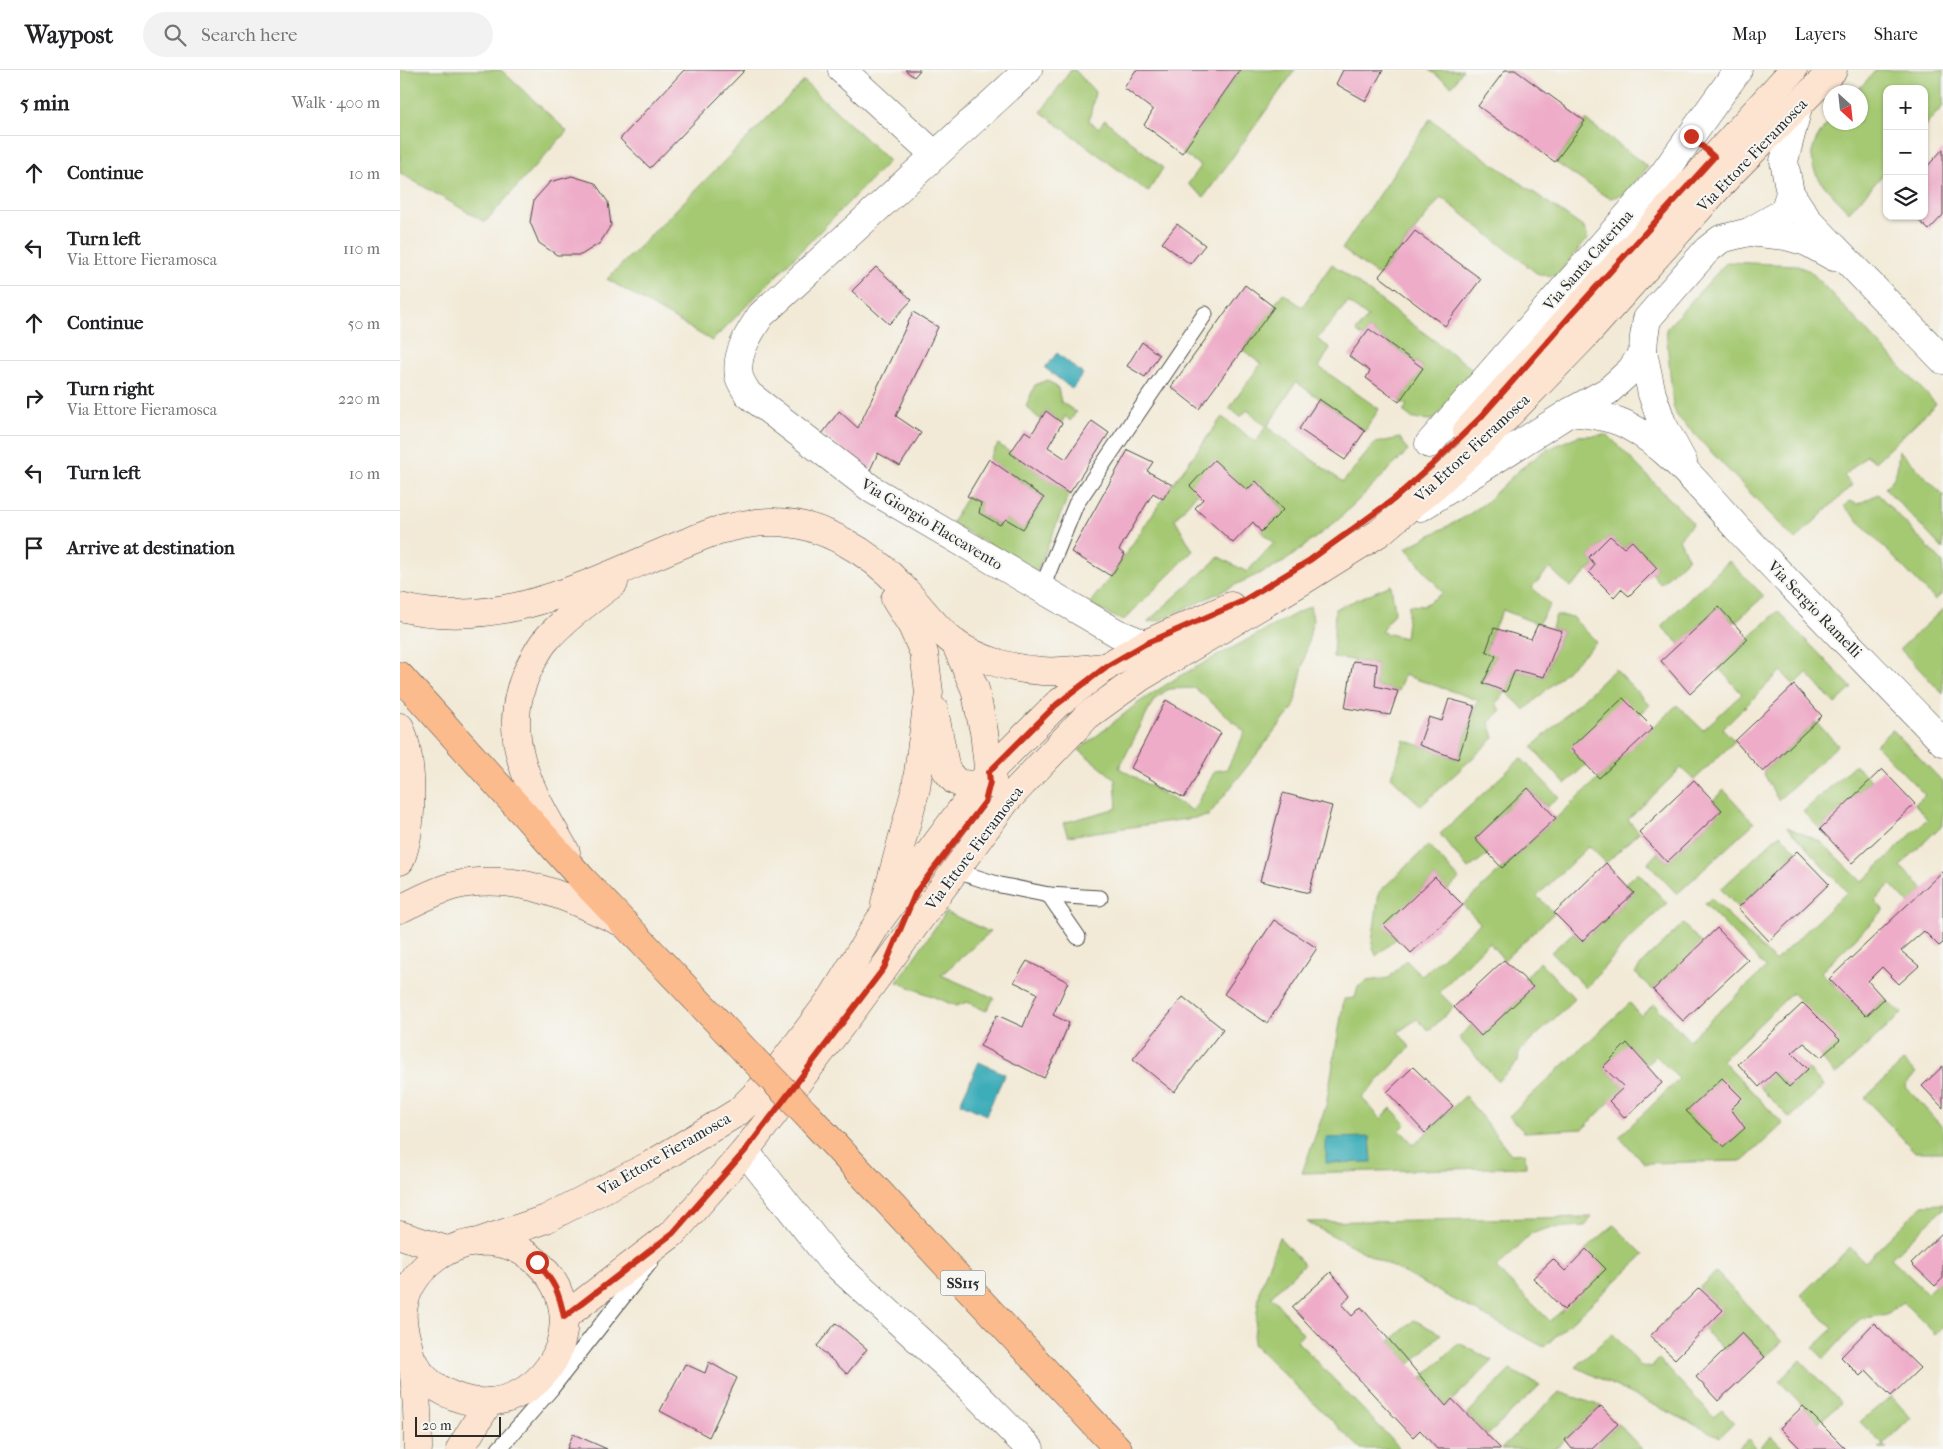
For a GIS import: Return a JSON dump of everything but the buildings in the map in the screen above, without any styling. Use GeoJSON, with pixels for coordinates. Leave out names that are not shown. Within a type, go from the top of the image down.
{"type":"FeatureCollection","features":[{"type":"Feature","properties":{"kind":"main road","name":"Via Ettore Fieramosca"},"geometry":{"type":"LineString","coordinates":[[478,1242],[546,1219],[652,1164],[738,1112],[770,1080],[832,998],[879,921],[986,779],[1056,705],[1107,666],[1145,644],[1241,602],[1310,560],[1394,499],[1481,417],[1793,70]]}},
{"type":"Feature","properties":{"kind":"main road","name":"Via Ettore Fieramosca"},"geometry":{"type":"LineString","coordinates":[[564,1317],[673,1233],[745,1151],[884,968],[1006,801],[1087,716],[1140,678],[1379,533],[1440,481],[1488,436],[1584,337],[1731,173],[1833,70]]}},
{"type":"Feature","properties":{"kind":"main road"},"geometry":{"type":"LineString","coordinates":[[400,607],[430,612],[498,611],[542,601],[646,560],[684,542],[716,531],[743,524],[776,522],[806,527],[836,537],[862,553],[900,584],[955,643],[1010,667],[1043,672],[1107,666]]}},
{"type":"Feature","properties":{"kind":"main road"},"geometry":{"type":"LineString","coordinates":[[862,553],[898,602],[912,626],[924,653],[929,692],[946,770],[955,781],[962,784],[986,779],[1010,769],[1056,724],[1100,690],[1140,678]]}},
{"type":"Feature","properties":{"kind":"main road"},"geometry":{"type":"LineString","coordinates":[[584,880],[529,785],[516,741],[516,712],[522,681],[543,643],[575,612],[646,560]]}},
{"type":"Feature","properties":{"kind":"main road"},"geometry":{"type":"LineString","coordinates":[[884,968],[916,892],[985,802],[984,732],[975,689],[955,643]]}},
{"type":"Feature","properties":{"kind":"main road"},"geometry":{"type":"LineString","coordinates":[[400,676],[625,924]]}},
{"type":"Feature","properties":{"kind":"main road"},"geometry":{"type":"LineString","coordinates":[[879,921],[916,788],[929,692]]}},
{"type":"Feature","properties":{"kind":"main road"},"geometry":{"type":"LineString","coordinates":[[400,727],[411,783],[409,816],[400,861]]}},
{"type":"Feature","properties":{"kind":"main road"},"geometry":{"type":"LineString","coordinates":[[400,909],[452,886],[479,881],[507,881],[541,888],[565,896],[625,924]]}},
{"type":"Feature","properties":{"kind":"main road","name":"SS115"},"geometry":{"type":"LineString","coordinates":[[625,924],[808,1116],[1118,1449]]}},
{"type":"Feature","properties":{"kind":"main road"},"geometry":{"type":"LineString","coordinates":[[400,1235],[448,1250]]}},
{"type":"Feature","properties":{"kind":"main road"},"geometry":{"type":"LineString","coordinates":[[411,1358],[424,1378],[444,1392],[466,1400],[489,1402],[509,1398],[528,1389],[544,1375],[558,1351],[562,1338],[564,1317],[560,1297],[551,1278],[537,1262],[519,1250],[500,1243],[478,1242],[448,1250],[431,1260],[418,1274],[409,1291],[401,1325],[411,1358],[418,1421],[418,1449]]}},
{"type":"Feature","properties":{"kind":"main road"},"geometry":{"type":"LineString","coordinates":[[460,1449],[489,1402]]}},
{"type":"Feature","properties":{"kind":"street"},"geometry":{"type":"LineString","coordinates":[[842,70],[935,155],[1028,70]]}},
{"type":"Feature","properties":{"kind":"street","name":"Via Santa Caterina"},"geometry":{"type":"LineString","coordinates":[[1429,444],[1662,176],[1738,70]]}},
{"type":"Feature","properties":{"kind":"street"},"geometry":{"type":"LineString","coordinates":[[1798,107],[1784,161],[1790,193],[1807,219],[1943,360]]}},
{"type":"Feature","properties":{"kind":"street"},"geometry":{"type":"LineString","coordinates":[[1691,136],[1714,157]]}},
{"type":"Feature","properties":{"kind":"street","name":"Via Giorgio Flaccavento"},"geometry":{"type":"LineString","coordinates":[[935,155],[761,315],[744,340],[738,365],[739,378],[748,394],[873,490],[1041,590],[1117,633],[1145,644]]}},
{"type":"Feature","properties":{"kind":"street"},"geometry":{"type":"LineString","coordinates":[[1690,474],[1662,423],[1652,394],[1643,352],[1647,319],[1701,257],[1721,239],[1749,232],[1784,212],[1790,193]]}},
{"type":"Feature","properties":{"kind":"street"},"geometry":{"type":"LineString","coordinates":[[1749,232],[1786,236],[1807,242],[1853,268]]}},
{"type":"Feature","properties":{"kind":"street"},"geometry":{"type":"LineString","coordinates":[[1379,533],[1570,412],[1608,391],[1632,370],[1643,352]]}},
{"type":"Feature","properties":{"kind":"street"},"geometry":{"type":"LineString","coordinates":[[1570,412],[1598,415],[1625,424],[1656,445],[1690,474]]}},
{"type":"Feature","properties":{"kind":"street","name":"Via Sergio Ramelli"},"geometry":{"type":"LineString","coordinates":[[1690,474],[1738,529],[1943,742]]}},
{"type":"Feature","properties":{"kind":"street"},"geometry":{"type":"LineString","coordinates":[[745,1151],[830,1259],[955,1373],[1030,1449]]}},
{"type":"Feature","properties":{"kind":"lane"},"geometry":{"type":"LineString","coordinates":[[1041,590],[1076,504],[1205,314]]}},
{"type":"Feature","properties":{"kind":"lane"},"geometry":{"type":"LineString","coordinates":[[956,871],[1000,885],[1049,894],[1100,898]]}},
{"type":"Feature","properties":{"kind":"lane"},"geometry":{"type":"LineString","coordinates":[[1049,894],[1078,937]]}},
{"type":"Feature","properties":{"kind":"lane"},"geometry":{"type":"LineString","coordinates":[[499,1449],[551,1389],[673,1233]]}},
{"type":"Feature","properties":{"kind":"green space"},"geometry":{"type":"Polygon","coordinates":[[[400,70],[501,70],[567,131],[485,222],[400,173],[400,70]]]}},
{"type":"Feature","properties":{"kind":"green space"},"geometry":{"type":"Polygon","coordinates":[[[1071,70],[1075,70],[1095,92],[1089,121],[1098,128],[1105,120],[1163,168],[1148,192],[1041,112],[1071,70]]]}},
{"type":"Feature","properties":{"kind":"green space"},"geometry":{"type":"Polygon","coordinates":[[[1240,70],[1295,70],[1204,197],[1188,184],[1201,166],[1182,153],[1240,70]]]}},
{"type":"Feature","properties":{"kind":"green space"},"geometry":{"type":"Polygon","coordinates":[[[1429,70],[1463,70],[1452,86],[1429,70]]]}},
{"type":"Feature","properties":{"kind":"green space"},"geometry":{"type":"Polygon","coordinates":[[[1876,70],[1943,70],[1943,106],[1928,123],[1928,85],[1883,85],[1883,174],[1849,212],[1828,190],[1814,170],[1813,148],[1823,130],[1868,130],[1868,85],[1862,85],[1876,70]]]}},
{"type":"Feature","properties":{"kind":"green space"},"geometry":{"type":"Polygon","coordinates":[[[804,81],[889,161],[712,341],[607,279],[804,81]]]}},
{"type":"Feature","properties":{"kind":"green space"},"geometry":{"type":"Polygon","coordinates":[[[1430,119],[1584,228],[1588,238],[1556,276],[1539,275],[1441,197],[1379,276],[1342,249],[1430,119]]]}},
{"type":"Feature","properties":{"kind":"green space"},"geometry":{"type":"Polygon","coordinates":[[[1586,120],[1648,167],[1625,194],[1610,198],[1555,162],[1586,120]]]}},
{"type":"Feature","properties":{"kind":"green space"},"geometry":{"type":"Polygon","coordinates":[[[1727,262],[1795,265],[1810,271],[1936,404],[1875,462],[1867,455],[1844,476],[1852,485],[1795,540],[1677,416],[1673,406],[1666,329],[1727,262]]]}},
{"type":"Feature","properties":{"kind":"green space"},"geometry":{"type":"Polygon","coordinates":[[[1332,264],[1475,371],[1434,420],[1413,419],[1403,411],[1407,405],[1399,402],[1423,367],[1369,329],[1363,337],[1356,331],[1368,317],[1348,302],[1317,339],[1330,348],[1319,367],[1379,409],[1365,431],[1296,382],[1267,427],[1343,482],[1375,443],[1400,438],[1408,451],[1338,520],[1284,562],[1161,620],[1147,622],[1219,557],[1247,572],[1274,543],[1261,532],[1283,509],[1256,481],[1247,490],[1197,493],[1175,519],[1193,551],[1123,621],[1089,604],[1111,576],[1172,485],[1222,417],[1256,442],[1266,426],[1247,410],[1241,417],[1229,408],[1261,364],[1243,350],[1283,293],[1302,307],[1332,264]]]}},
{"type":"Feature","properties":{"kind":"green space"},"geometry":{"type":"Polygon","coordinates":[[[1047,380],[1058,388],[1061,402],[1076,412],[1070,421],[1065,416],[1062,423],[1046,411],[1040,420],[1026,406],[1035,385],[1047,380]]]}},
{"type":"Feature","properties":{"kind":"green space"},"geometry":{"type":"Polygon","coordinates":[[[1608,435],[1693,523],[1679,539],[1688,558],[1660,584],[1652,573],[1657,568],[1632,541],[1624,548],[1610,536],[1589,557],[1595,565],[1570,587],[1550,568],[1532,587],[1550,605],[1538,624],[1503,610],[1486,650],[1496,656],[1483,682],[1506,692],[1496,703],[1501,711],[1489,722],[1494,738],[1421,806],[1391,777],[1404,740],[1458,759],[1478,700],[1404,675],[1398,691],[1375,686],[1377,664],[1333,657],[1335,609],[1391,585],[1395,611],[1381,632],[1405,638],[1409,605],[1423,606],[1443,593],[1406,548],[1465,517],[1485,503],[1519,470],[1546,450],[1578,436],[1608,435]]]}},
{"type":"Feature","properties":{"kind":"green space"},"geometry":{"type":"Polygon","coordinates":[[[998,444],[1069,494],[1037,572],[952,523],[967,496],[981,503],[979,513],[999,525],[1006,519],[1023,529],[1044,498],[989,459],[998,444]]]}},
{"type":"Feature","properties":{"kind":"green space"},"geometry":{"type":"Polygon","coordinates":[[[1899,450],[1943,495],[1943,549],[1885,488],[1895,475],[1899,450]]]}},
{"type":"Feature","properties":{"kind":"green space"},"geometry":{"type":"Polygon","coordinates":[[[1878,494],[1943,563],[1943,593],[1935,600],[1844,506],[1849,501],[1858,504],[1878,494]]]}},
{"type":"Feature","properties":{"kind":"green space"},"geometry":{"type":"Polygon","coordinates":[[[1729,561],[1764,596],[1734,623],[1718,607],[1680,644],[1661,626],[1729,561]]]}},
{"type":"Feature","properties":{"kind":"green space"},"geometry":{"type":"Polygon","coordinates":[[[1310,606],[1313,619],[1294,707],[1208,816],[1068,836],[1063,823],[1117,808],[1115,779],[1079,750],[1138,703],[1178,677],[1310,606]],[[1195,688],[1168,689],[1154,700],[1119,768],[1193,811],[1215,771],[1227,769],[1245,732],[1195,688]]]}},
{"type":"Feature","properties":{"kind":"green space"},"geometry":{"type":"Polygon","coordinates":[[[1943,609],[1943,694],[1900,649],[1943,609]]]}},
{"type":"Feature","properties":{"kind":"green space"},"geometry":{"type":"Polygon","coordinates":[[[1778,611],[1852,688],[1835,704],[1807,673],[1794,685],[1781,671],[1723,729],[1735,741],[1694,780],[1681,768],[1628,820],[1639,832],[1606,863],[1589,846],[1537,896],[1554,913],[1504,960],[1489,942],[1439,992],[1454,1007],[1429,1031],[1417,1019],[1398,1032],[1410,1047],[1362,1098],[1381,1119],[1391,1108],[1406,1124],[1400,1130],[1414,1145],[1465,1096],[1511,1154],[1525,1153],[1526,1167],[1302,1173],[1326,1106],[1344,999],[1355,998],[1358,987],[1367,981],[1389,978],[1406,960],[1422,976],[1480,923],[1463,905],[1677,705],[1703,730],[1742,694],[1718,667],[1778,611]]]}},
{"type":"Feature","properties":{"kind":"green space"},"geometry":{"type":"Polygon","coordinates":[[[1556,615],[1572,617],[1597,642],[1525,710],[1506,692],[1515,670],[1544,677],[1562,631],[1552,628],[1556,615]]]}},
{"type":"Feature","properties":{"kind":"green space"},"geometry":{"type":"Polygon","coordinates":[[[1615,669],[1650,705],[1565,784],[1532,747],[1615,669]]]}},
{"type":"Feature","properties":{"kind":"green space"},"geometry":{"type":"Polygon","coordinates":[[[1816,722],[1838,745],[1778,800],[1763,772],[1816,722]]]}},
{"type":"Feature","properties":{"kind":"green space"},"geometry":{"type":"Polygon","coordinates":[[[1892,729],[1943,782],[1943,824],[1900,866],[1924,889],[1909,904],[1890,884],[1875,901],[1884,910],[1821,972],[1866,1016],[1884,999],[1902,1013],[1835,1075],[1821,1057],[1839,1040],[1792,993],[1722,1060],[1783,1124],[1743,1161],[1644,1163],[1619,1137],[1679,1079],[1656,1056],[1646,1065],[1627,1044],[1603,1067],[1624,1087],[1583,1129],[1524,1132],[1509,1116],[1630,1003],[1641,1016],[1654,1004],[1689,1040],[1766,968],[1705,904],[1711,898],[1775,961],[1847,892],[1787,827],[1821,842],[1862,882],[1927,819],[1915,804],[1925,795],[1876,745],[1892,729]]]}},
{"type":"Feature","properties":{"kind":"green space"},"geometry":{"type":"Polygon","coordinates":[[[1521,758],[1559,797],[1547,807],[1528,788],[1475,839],[1489,853],[1468,869],[1440,834],[1521,758]]]}},
{"type":"Feature","properties":{"kind":"green space"},"geometry":{"type":"Polygon","coordinates":[[[1854,765],[1871,780],[1820,829],[1803,812],[1854,765]]]}},
{"type":"Feature","properties":{"kind":"green space"},"geometry":{"type":"Polygon","coordinates":[[[1724,790],[1754,823],[1677,894],[1648,863],[1658,852],[1667,862],[1722,810],[1713,800],[1724,790]]]}},
{"type":"Feature","properties":{"kind":"green space"},"geometry":{"type":"Polygon","coordinates":[[[1780,834],[1797,851],[1738,908],[1721,889],[1780,834]]]}},
{"type":"Feature","properties":{"kind":"green space"},"geometry":{"type":"Polygon","coordinates":[[[1429,845],[1459,879],[1448,890],[1435,877],[1385,925],[1397,938],[1376,956],[1372,943],[1379,892],[1429,845]]]}},
{"type":"Feature","properties":{"kind":"green space"},"geometry":{"type":"Polygon","coordinates":[[[1638,873],[1667,903],[1629,939],[1586,988],[1551,952],[1573,933],[1582,941],[1634,893],[1625,883],[1638,873]]]}},
{"type":"Feature","properties":{"kind":"green space"},"geometry":{"type":"Polygon","coordinates":[[[946,912],[990,932],[941,975],[994,998],[986,1011],[967,1002],[956,1006],[897,982],[946,912]]]}},
{"type":"Feature","properties":{"kind":"green space"},"geometry":{"type":"Polygon","coordinates":[[[1683,924],[1702,943],[1653,990],[1635,973],[1643,962],[1683,924]]]}},
{"type":"Feature","properties":{"kind":"green space"},"geometry":{"type":"Polygon","coordinates":[[[1540,962],[1575,999],[1519,1052],[1518,1062],[1498,1081],[1459,1038],[1471,1025],[1481,1036],[1533,987],[1524,979],[1540,962]]]}},
{"type":"Feature","properties":{"kind":"green space"},"geometry":{"type":"Polygon","coordinates":[[[1904,1061],[1916,1073],[1905,1086],[1943,1128],[1943,1152],[1915,1152],[1865,1098],[1904,1061]]]}},
{"type":"Feature","properties":{"kind":"green space"},"geometry":{"type":"Polygon","coordinates":[[[1808,1069],[1824,1086],[1790,1118],[1759,1087],[1775,1072],[1789,1087],[1808,1069]]]}},
{"type":"Feature","properties":{"kind":"green space"},"geometry":{"type":"Polygon","coordinates":[[[1943,1204],[1943,1209],[1891,1258],[1927,1293],[1943,1278],[1943,1327],[1935,1334],[1903,1302],[1887,1314],[1860,1319],[1824,1359],[1813,1348],[1833,1329],[1801,1295],[1850,1247],[1865,1262],[1923,1205],[1943,1204]]]}},
{"type":"Feature","properties":{"kind":"green space"},"geometry":{"type":"Polygon","coordinates":[[[1592,1217],[1585,1226],[1549,1228],[1531,1234],[1496,1268],[1550,1321],[1564,1309],[1586,1249],[1614,1225],[1644,1255],[1544,1347],[1307,1222],[1592,1217]]]}},
{"type":"Feature","properties":{"kind":"green space"},"geometry":{"type":"Polygon","coordinates":[[[1279,1237],[1304,1264],[1271,1296],[1303,1334],[1297,1341],[1399,1447],[1397,1449],[1361,1449],[1253,1344],[1260,1289],[1279,1237]]]}},
{"type":"Feature","properties":{"kind":"green space"},"geometry":{"type":"Polygon","coordinates":[[[1716,1272],[1782,1342],[1765,1357],[1742,1333],[1724,1350],[1704,1329],[1723,1310],[1699,1288],[1716,1272]]]}},
{"type":"Feature","properties":{"kind":"green space"},"geometry":{"type":"Polygon","coordinates":[[[1414,1320],[1441,1334],[1410,1364],[1390,1341],[1414,1320]]]}},
{"type":"Feature","properties":{"kind":"green space"},"geometry":{"type":"Polygon","coordinates":[[[1612,1333],[1641,1366],[1652,1367],[1659,1359],[1713,1417],[1722,1410],[1734,1423],[1720,1437],[1576,1367],[1612,1333]]]}},
{"type":"Feature","properties":{"kind":"green space"},"geometry":{"type":"Polygon","coordinates":[[[1459,1343],[1493,1361],[1446,1406],[1422,1378],[1459,1343]]]}},
{"type":"Feature","properties":{"kind":"green space"},"geometry":{"type":"Polygon","coordinates":[[[1800,1360],[1841,1403],[1819,1422],[1779,1381],[1800,1360]]]}},
{"type":"Feature","properties":{"kind":"green space"},"geometry":{"type":"Polygon","coordinates":[[[1510,1370],[1540,1385],[1488,1435],[1467,1414],[1510,1370]]]}},
{"type":"Feature","properties":{"kind":"green space"},"geometry":{"type":"Polygon","coordinates":[[[1559,1392],[1601,1406],[1555,1449],[1501,1449],[1559,1392]]]}},
{"type":"Feature","properties":{"kind":"green space"},"geometry":{"type":"Polygon","coordinates":[[[1891,1396],[1911,1418],[1883,1445],[1860,1422],[1891,1396]]]}},
{"type":"Feature","properties":{"kind":"green space"},"geometry":{"type":"Polygon","coordinates":[[[1618,1424],[1642,1449],[1592,1449],[1618,1424]]]}},
{"type":"Feature","properties":{"kind":"green space"},"geometry":{"type":"Polygon","coordinates":[[[1771,1436],[1784,1449],[1758,1449],[1771,1436]]]}},
{"type":"Feature","properties":{"kind":"green space"},"geometry":{"type":"Polygon","coordinates":[[[1748,1439],[1758,1449],[1737,1449],[1748,1439]]]}},
{"type":"Feature","properties":{"kind":"green space"},"geometry":{"type":"Polygon","coordinates":[[[1883,1445],[1887,1449],[1879,1449],[1883,1445]]]}},
{"type":"Feature","properties":{"kind":"water"},"geometry":{"type":"Polygon","coordinates":[[[1057,353],[1083,374],[1072,389],[1045,368],[1057,353]]]}},
{"type":"Feature","properties":{"kind":"water"},"geometry":{"type":"Polygon","coordinates":[[[979,1062],[1005,1074],[986,1115],[960,1103],[979,1062]]]}},
{"type":"Feature","properties":{"kind":"water"},"geometry":{"type":"Polygon","coordinates":[[[1370,1137],[1372,1162],[1326,1163],[1326,1138],[1370,1137]]]}},
{"type":"Feature","properties":{"kind":"route"},"geometry":{"type":"LineString","coordinates":[[537,1262],[551,1278],[560,1297],[564,1317],[673,1233],[745,1151],[884,968],[916,892],[985,802],[990,782],[989,772],[1056,705],[1107,666],[1145,644],[1241,602],[1310,560],[1394,499],[1434,463],[1481,417],[1714,157],[1691,136]]}}]}
